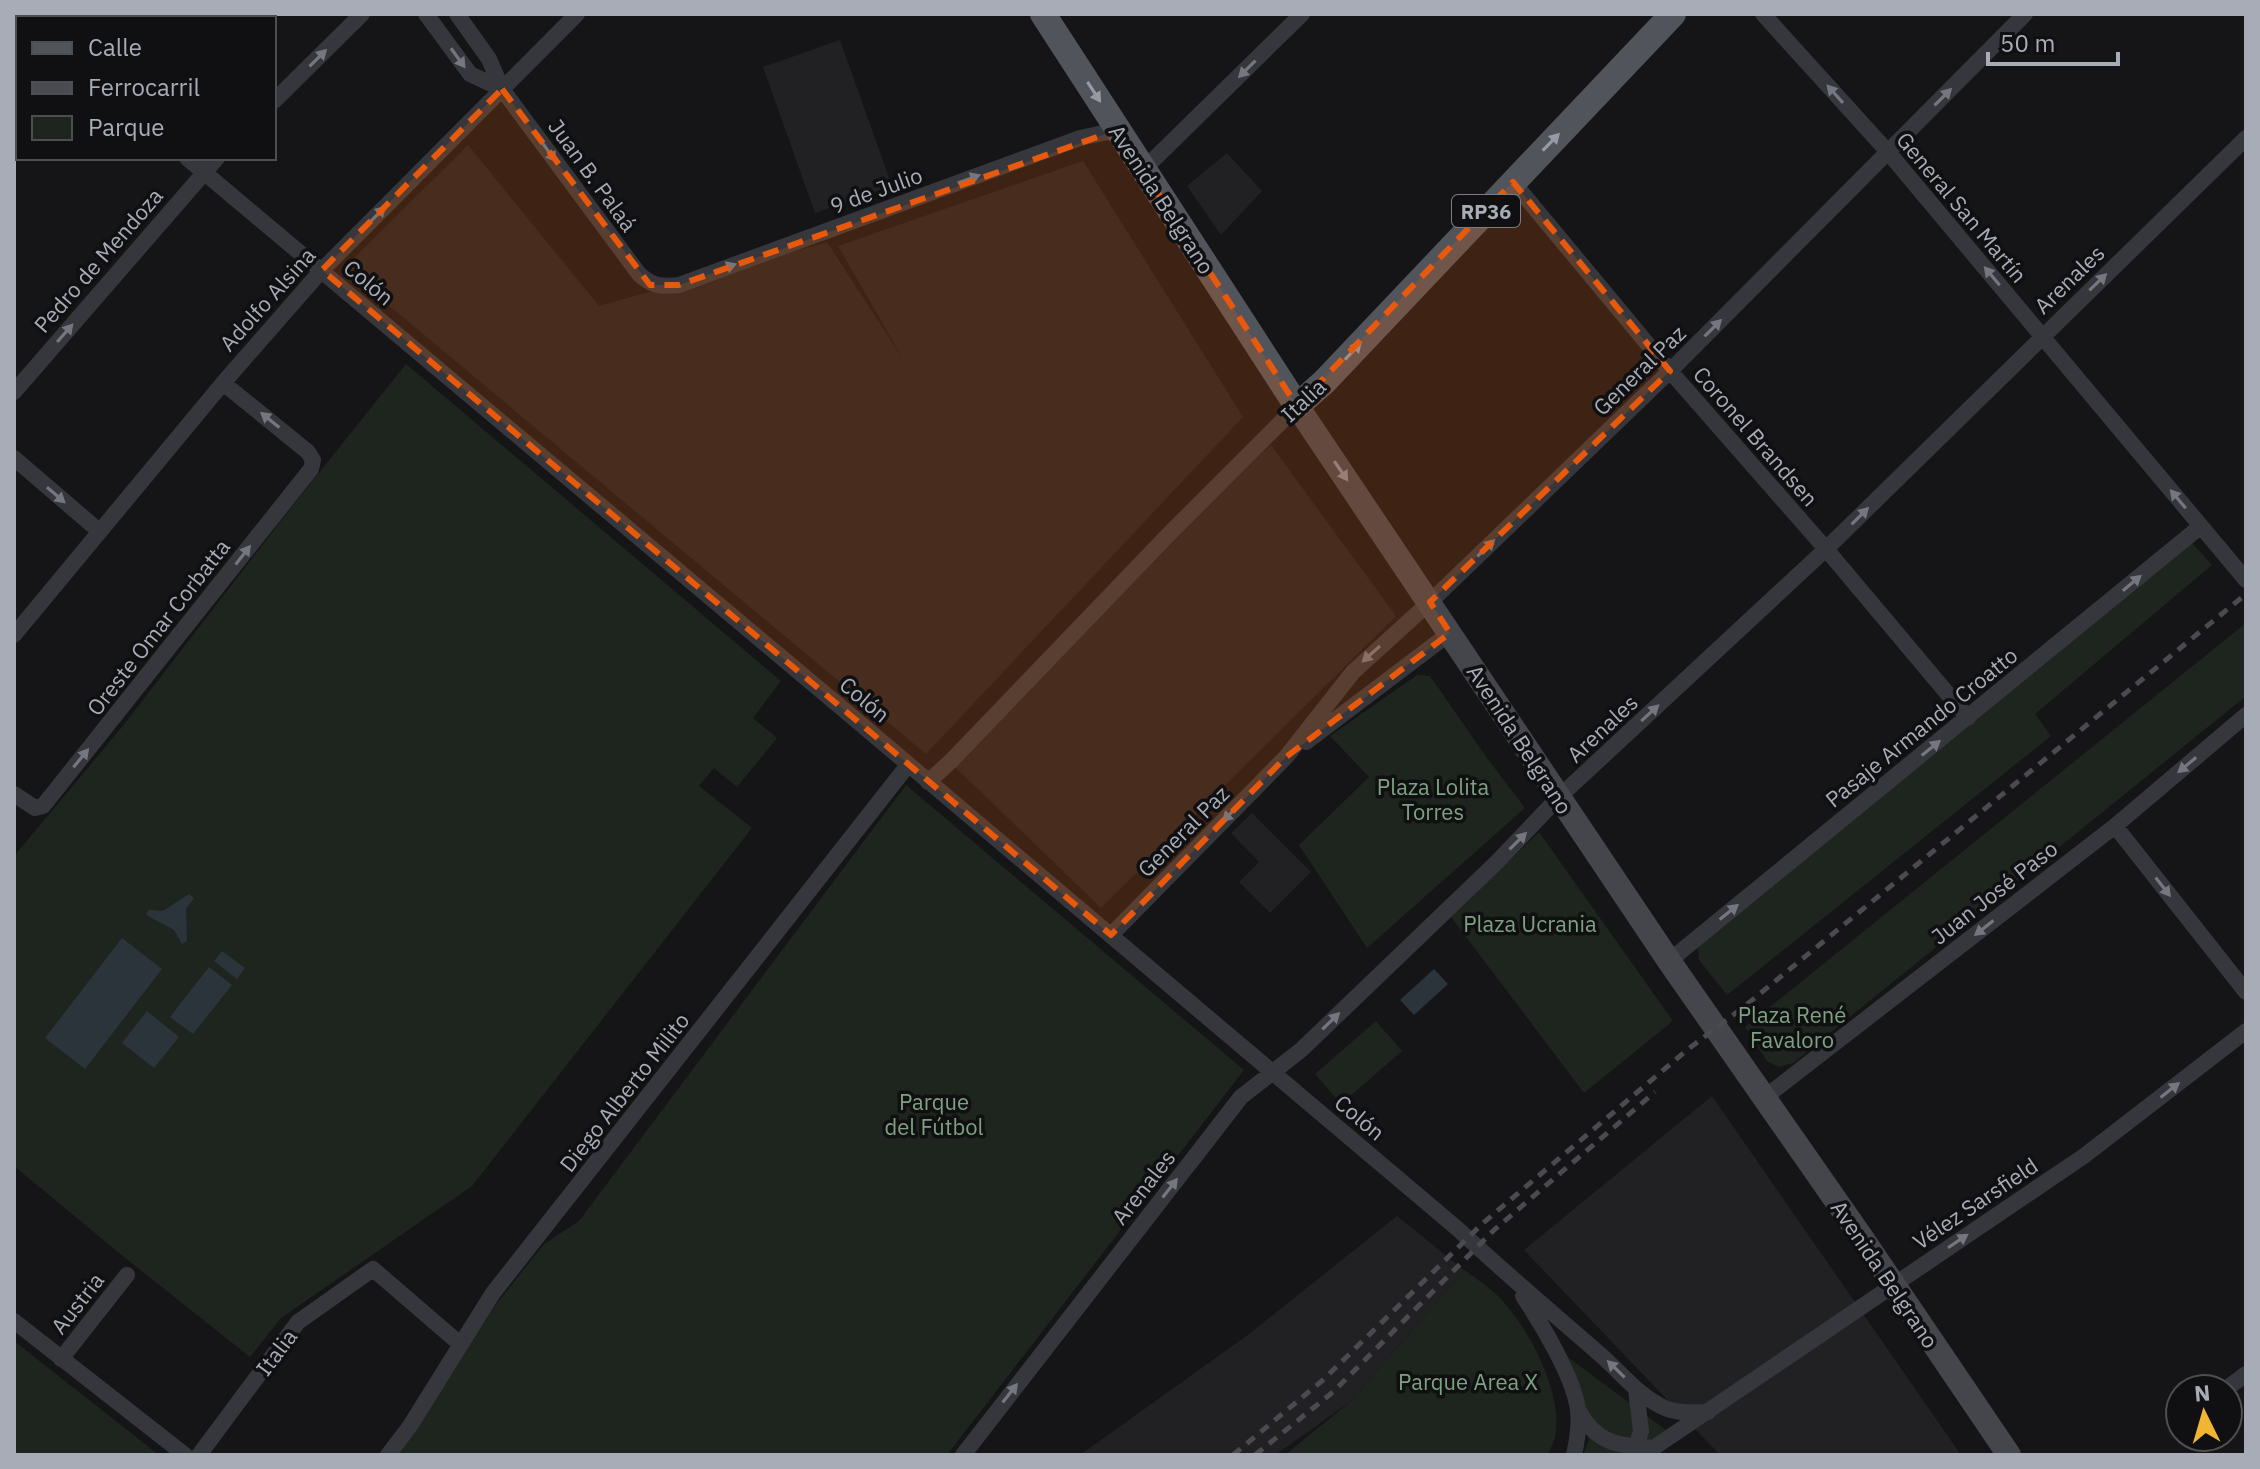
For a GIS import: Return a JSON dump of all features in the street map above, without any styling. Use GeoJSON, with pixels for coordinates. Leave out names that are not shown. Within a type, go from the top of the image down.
{"type":"FeatureCollection","features":[{"type":"Feature","properties":{"kind":"main road","name":"Avenida Belgrano"},"geometry":{"type":"LineString","coordinates":[[1043,14],[1297,406],[1558,798],[2009,1455]]}},
{"type":"Feature","properties":{"kind":"main road","name":"Italia"},"geometry":{"type":"LineString","coordinates":[[1297,406],[1324,382],[1673,14]]}},
{"type":"Feature","properties":{"kind":"street"},"geometry":{"type":"LineString","coordinates":[[276,99],[362,14]]}},
{"type":"Feature","properties":{"kind":"street","name":"Juan B. Palaá"},"geometry":{"type":"LineString","coordinates":[[426,14],[470,74],[502,89]]}},
{"type":"Feature","properties":{"kind":"street","name":"Juan B. Palaá"},"geometry":{"type":"LineString","coordinates":[[457,14],[489,59],[502,89],[650,285]]}},
{"type":"Feature","properties":{"kind":"street","name":"Adolfo Alsina"},"geometry":{"type":"LineString","coordinates":[[14,635],[223,383],[322,270],[577,14]]}},
{"type":"Feature","properties":{"kind":"street"},"geometry":{"type":"LineString","coordinates":[[1143,170],[1302,14]]}},
{"type":"Feature","properties":{"kind":"street","name":"General San Martín"},"geometry":{"type":"LineString","coordinates":[[1763,14],[1888,152],[2246,580]]}},
{"type":"Feature","properties":{"kind":"street","name":"General Paz"},"geometry":{"type":"LineString","coordinates":[[1111,935],[1286,757],[1353,672],[1670,371],[2025,14]]}},
{"type":"Feature","properties":{"kind":"street","name":"9 de Julio"},"geometry":{"type":"LineString","coordinates":[[650,285],[679,285],[1080,138],[1117,130]]}},
{"type":"Feature","properties":{"kind":"street","name":"Arenales"},"geometry":{"type":"LineString","coordinates":[[963,1455],[1241,1097],[1301,1050],[1448,910],[1558,798],[1826,549],[2246,138]]}},
{"type":"Feature","properties":{"kind":"street","name":"Colón"},"geometry":{"type":"LineString","coordinates":[[189,160],[1459,1230],[1619,1371],[1636,1390],[1662,1407],[1675,1411],[1708,1412]]}},
{"type":"Feature","properties":{"kind":"street","name":"Pedro de Mendoza"},"geometry":{"type":"LineString","coordinates":[[14,392],[215,160]]}},
{"type":"Feature","properties":{"kind":"street","name":"Coronel Brandsen"},"geometry":{"type":"LineString","coordinates":[[1513,182],[1670,371],[1968,718]]}},
{"type":"Feature","properties":{"kind":"street","name":"Oreste Omar Corbatta"},"geometry":{"type":"LineString","coordinates":[[20,800],[35,808],[43,806],[311,469],[313,460],[308,452],[223,383]]}},
{"type":"Feature","properties":{"kind":"street","name":"Italia"},"geometry":{"type":"LineString","coordinates":[[928,782],[1297,406]]}},
{"type":"Feature","properties":{"kind":"street"},"geometry":{"type":"LineString","coordinates":[[14,458],[99,531]]}},
{"type":"Feature","properties":{"kind":"street","name":"Pasaje Armando Croatto"},"geometry":{"type":"LineString","coordinates":[[1669,961],[2201,526]]}},
{"type":"Feature","properties":{"kind":"street","name":"General Paz"},"geometry":{"type":"LineString","coordinates":[[1286,757],[1450,633]]}},
{"type":"Feature","properties":{"kind":"street","name":"Juan José Paso"},"geometry":{"type":"LineString","coordinates":[[1764,1098],[2115,826],[2246,715]]}},
{"type":"Feature","properties":{"kind":"street","name":"Diego Alberto Milito"},"geometry":{"type":"LineString","coordinates":[[388,1455],[410,1426],[493,1293],[908,765]]}},
{"type":"Feature","properties":{"kind":"street"},"geometry":{"type":"LineString","coordinates":[[2115,826],[2246,992]]}},
{"type":"Feature","properties":{"kind":"street","name":"Vélez Sarsfield"},"geometry":{"type":"LineString","coordinates":[[1642,1451],[1708,1412],[2084,1156],[2246,1031]]}},
{"type":"Feature","properties":{"kind":"street","name":"Italia"},"geometry":{"type":"LineString","coordinates":[[199,1455],[298,1322],[373,1269],[460,1344]]}},
{"type":"Feature","properties":{"kind":"street","name":"Austria"},"geometry":{"type":"LineString","coordinates":[[61,1359],[127,1275]]}},
{"type":"Feature","properties":{"kind":"street","name":"Colón"},"geometry":{"type":"LineString","coordinates":[[1511,1278],[1554,1348],[1578,1410],[1574,1455]]}},
{"type":"Feature","properties":{"kind":"street"},"geometry":{"type":"LineString","coordinates":[[14,1321],[185,1455]]}},
{"type":"Feature","properties":{"kind":"street"},"geometry":{"type":"LineString","coordinates":[[1578,1410],[1594,1433],[1642,1451],[1636,1390]]}},
{"type":"Feature","properties":{"kind":"highlighted area"},"geometry":{"type":"Polygon","coordinates":[[[502,89],[650,285],[679,285],[1117,130],[1297,406],[1513,182],[1670,371],[1430,602],[1450,633],[1286,757],[1111,935],[322,270],[502,89]]]}},
{"type":"Feature","properties":{"kind":"shaded area"},"geometry":{"type":"Polygon","coordinates":[[[30,14],[98,14],[96,16],[30,14]]]}},
{"type":"Feature","properties":{"kind":"shaded area"},"geometry":{"type":"Polygon","coordinates":[[[840,40],[892,186],[815,213],[763,67],[840,40]]]}},
{"type":"Feature","properties":{"kind":"shaded area"},"geometry":{"type":"Polygon","coordinates":[[[468,145],[599,306],[827,242],[903,359],[838,246],[1083,161],[1243,417],[926,754],[344,268],[468,145]]]}},
{"type":"Feature","properties":{"kind":"shaded area"},"geometry":{"type":"Polygon","coordinates":[[[1227,153],[1262,191],[1221,235],[1187,186],[1227,153]]]}},
{"type":"Feature","properties":{"kind":"shaded area"},"geometry":{"type":"Polygon","coordinates":[[[1271,445],[1396,616],[1101,908],[951,763],[1186,517],[1271,445]]]}},
{"type":"Feature","properties":{"kind":"shaded area"},"geometry":{"type":"Polygon","coordinates":[[[1252,813],[1311,872],[1270,913],[1239,882],[1259,862],[1231,833],[1252,813]]]}},
{"type":"Feature","properties":{"kind":"shaded area"},"geometry":{"type":"Polygon","coordinates":[[[189,894],[194,898],[186,909],[187,941],[182,944],[174,930],[146,915],[148,910],[163,911],[189,894]]]}},
{"type":"Feature","properties":{"kind":"shaded area"},"geometry":{"type":"Polygon","coordinates":[[[122,938],[162,969],[85,1069],[45,1038],[122,938]]]}},
{"type":"Feature","properties":{"kind":"shaded area"},"geometry":{"type":"Polygon","coordinates":[[[222,951],[245,968],[237,979],[214,961],[222,951]]]}},
{"type":"Feature","properties":{"kind":"shaded area"},"geometry":{"type":"Polygon","coordinates":[[[209,967],[232,985],[193,1034],[170,1017],[209,967]]]}},
{"type":"Feature","properties":{"kind":"shaded area"},"geometry":{"type":"Polygon","coordinates":[[[1434,969],[1448,984],[1414,1015],[1400,1000],[1434,969]]]}},
{"type":"Feature","properties":{"kind":"shaded area"},"geometry":{"type":"Polygon","coordinates":[[[147,1011],[179,1037],[154,1068],[122,1043],[147,1011]]]}},
{"type":"Feature","properties":{"kind":"shaded area"},"geometry":{"type":"Polygon","coordinates":[[[1712,1096],[1961,1455],[1720,1455],[1524,1250],[1712,1096]]]}},
{"type":"Feature","properties":{"kind":"shaded area"},"geometry":{"type":"Polygon","coordinates":[[[1397,1216],[1464,1270],[1350,1402],[1275,1455],[1080,1455],[1249,1334],[1397,1216]]]}},
{"type":"Feature","properties":{"kind":"green space"},"geometry":{"type":"Polygon","coordinates":[[[406,364],[781,681],[753,718],[777,738],[737,787],[714,768],[699,786],[752,828],[472,1186],[281,1318],[250,1357],[14,1166],[14,856],[122,727],[406,364]]]}},
{"type":"Feature","properties":{"kind":"green space"},"geometry":{"type":"Polygon","coordinates":[[[2192,543],[2212,565],[2035,714],[2051,736],[1727,995],[1699,960],[1698,948],[1706,937],[2192,543]]]}},
{"type":"Feature","properties":{"kind":"green space","name":"Plaza René Favaloro"},"geometry":{"type":"Polygon","coordinates":[[[2246,623],[2246,696],[1793,1063],[1779,1067],[1767,1061],[1745,1027],[2246,623]]]}},
{"type":"Feature","properties":{"kind":"green space","name":"Plaza Lolita Torres"},"geometry":{"type":"Polygon","coordinates":[[[1417,675],[1430,676],[1525,808],[1367,948],[1299,845],[1369,777],[1330,736],[1417,675]]]}},
{"type":"Feature","properties":{"kind":"green space","name":"Parque del Fútbol"},"geometry":{"type":"Polygon","coordinates":[[[906,785],[1244,1070],[947,1455],[398,1455],[494,1307],[544,1244],[579,1221],[906,785]]]}},
{"type":"Feature","properties":{"kind":"green space","name":"Plaza Ucrania"},"geometry":{"type":"Polygon","coordinates":[[[1539,832],[1673,1021],[1584,1093],[1451,917],[1539,832]]]}},
{"type":"Feature","properties":{"kind":"green space"},"geometry":{"type":"Polygon","coordinates":[[[1376,1021],[1402,1051],[1341,1104],[1315,1074],[1376,1021]]]}},
{"type":"Feature","properties":{"kind":"green space","name":"Parque Area X"},"geometry":{"type":"Polygon","coordinates":[[[1464,1270],[1499,1297],[1522,1326],[1542,1362],[1554,1401],[1556,1420],[1555,1438],[1548,1455],[1285,1455],[1350,1402],[1464,1270]]]}},
{"type":"Feature","properties":{"kind":"green space"},"geometry":{"type":"Polygon","coordinates":[[[14,1341],[159,1455],[14,1455],[14,1341]]]}},
{"type":"Feature","properties":{"kind":"green space"},"geometry":{"type":"Polygon","coordinates":[[[1569,1358],[1666,1430],[1631,1455],[1583,1455],[1589,1440],[1569,1358]]]}},
{"type":"Feature","properties":{"kind":"railway"},"geometry":{"type":"LineString","coordinates":[[1233,1455],[1323,1380],[1483,1223],[1687,1050],[1745,1006],[2246,594]]}},
{"type":"Feature","properties":{"kind":"railway"},"geometry":{"type":"LineString","coordinates":[[1255,1455],[1333,1392],[1494,1230],[1655,1092]]}}]}
